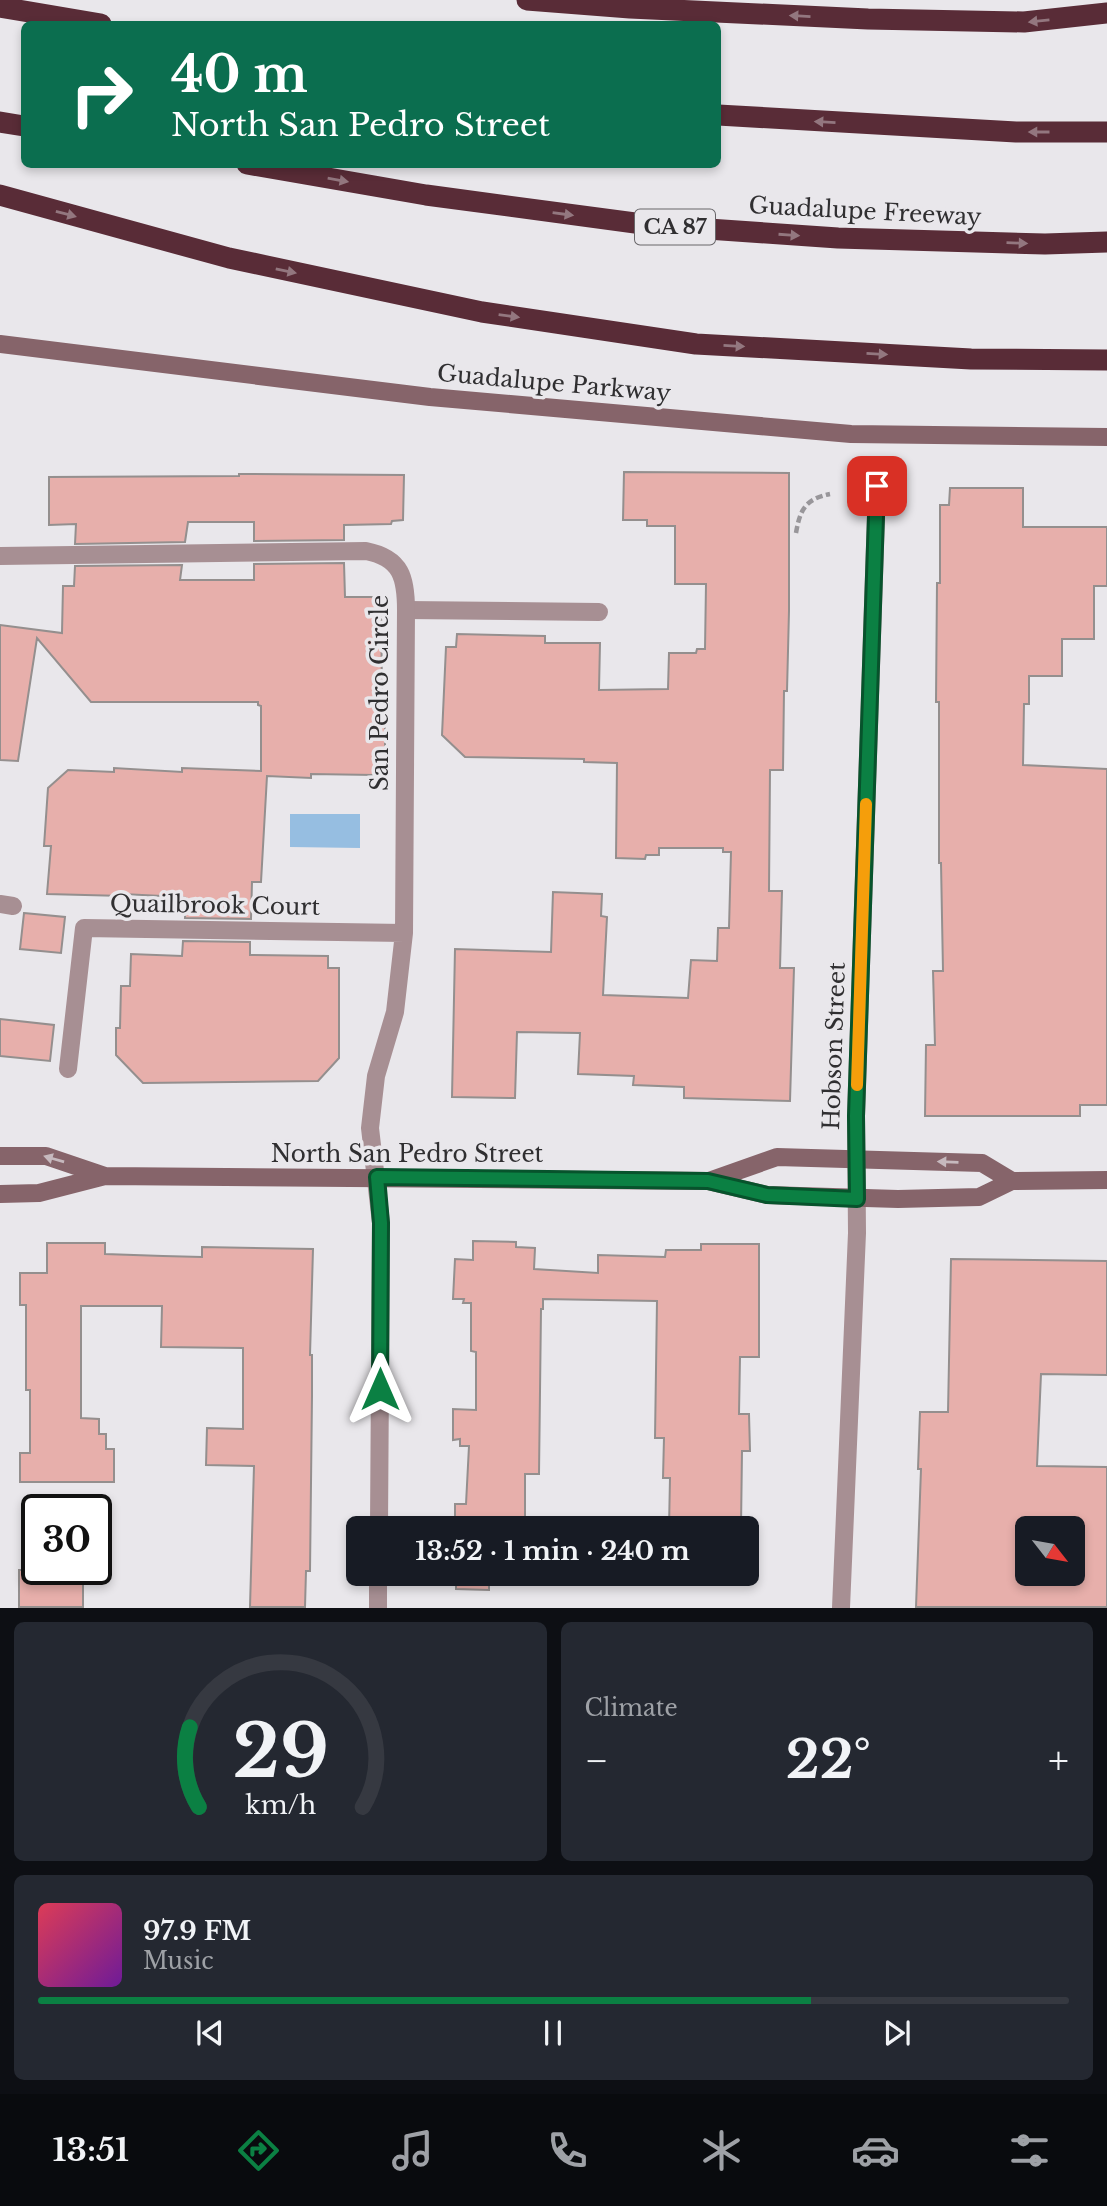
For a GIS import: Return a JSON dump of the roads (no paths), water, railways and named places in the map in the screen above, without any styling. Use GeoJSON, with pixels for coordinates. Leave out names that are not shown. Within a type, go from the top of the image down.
{"type":"FeatureCollection","features":[{"type":"Feature","properties":{"kind":"highway"},"geometry":{"type":"LineString","coordinates":[[527,0],[630,8],[868,19],[1024,22],[1107,13]]}},
{"type":"Feature","properties":{"kind":"highway"},"geometry":{"type":"LineString","coordinates":[[0,7],[83,21]]}},
{"type":"Feature","properties":{"kind":"highway"},"geometry":{"type":"LineString","coordinates":[[721,115],[1016,132],[1107,132]]}},
{"type":"Feature","properties":{"kind":"highway"},"geometry":{"type":"LineString","coordinates":[[0,122],[21,126]]}},
{"type":"Feature","properties":{"kind":"highway","name":"Guadalupe Freeway"},"geometry":{"type":"LineString","coordinates":[[270,168],[426,195],[650,225],[838,239],[1045,244],[1107,242]]}},
{"type":"Feature","properties":{"kind":"highway"},"geometry":{"type":"LineString","coordinates":[[0,195],[229,258],[495,314],[696,344],[971,359],[1107,360]]}},
{"type":"Feature","properties":{"kind":"street","name":"Guadalupe Parkway"},"geometry":{"type":"LineString","coordinates":[[0,344],[430,397],[851,434],[1107,437]]}},
{"type":"Feature","properties":{"kind":"street","name":"Hobson Street"},"geometry":{"type":"LineString","coordinates":[[841,1608],[857,1199],[856,1159],[877,486]]}},
{"type":"Feature","properties":{"kind":"street","name":"San Pedro Circle"},"geometry":{"type":"LineString","coordinates":[[0,556],[366,551],[384,556],[393,562],[404,580],[404,933],[395,1012],[376,1076],[370,1128],[381,1223],[379,1516]]}},
{"type":"Feature","properties":{"kind":"street"},"geometry":{"type":"LineString","coordinates":[[406,610],[599,612]]}},
{"type":"Feature","properties":{"kind":"street","name":"Quailbrook Court"},"geometry":{"type":"LineString","coordinates":[[68,1069],[84,928],[404,933]]}},
{"type":"Feature","properties":{"kind":"street","name":"North San Pedro Street"},"geometry":{"type":"LineString","coordinates":[[0,1156],[46,1156],[105,1176]]}},
{"type":"Feature","properties":{"kind":"street","name":"North San Pedro Street"},"geometry":{"type":"LineString","coordinates":[[708,1181],[777,1157],[982,1163],[1012,1181]]}},
{"type":"Feature","properties":{"kind":"street","name":"North San Pedro Street"},"geometry":{"type":"LineString","coordinates":[[0,1194],[40,1193],[105,1176],[708,1181],[767,1195],[857,1199],[979,1197],[1012,1181],[1107,1180]]}},
{"type":"Feature","properties":{"kind":"street"},"geometry":{"type":"LineString","coordinates":[[378,1586],[378,1608]]}},
{"type":"Feature","properties":{"kind":"water"},"geometry":{"type":"Polygon","coordinates":[[[290,814],[360,814],[360,848],[290,847],[290,814]]]}}]}
